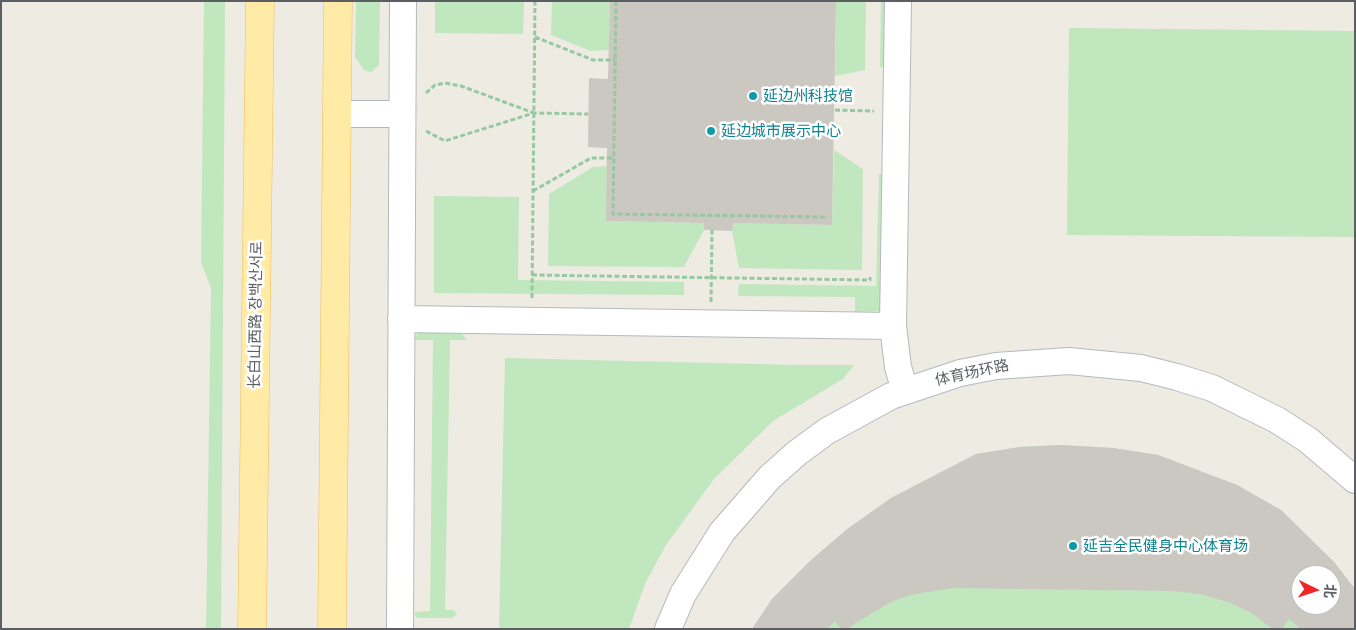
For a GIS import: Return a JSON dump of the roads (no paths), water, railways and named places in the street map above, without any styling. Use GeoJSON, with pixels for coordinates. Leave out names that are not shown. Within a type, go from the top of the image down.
{"type":"FeatureCollection","features":[{"type":"Feature","properties":{"kind":"main road","name":"长白山西路 장백산서로"},"geometry":{"type":"LineString","coordinates":[[252,629],[260,1]]}},
{"type":"Feature","properties":{"kind":"main road"},"geometry":{"type":"LineString","coordinates":[[332,629],[338,1]]}},
{"type":"Feature","properties":{"kind":"lane"},"geometry":{"type":"LineString","coordinates":[[400,629],[403,1]]}},
{"type":"Feature","properties":{"kind":"lane"},"geometry":{"type":"LineString","coordinates":[[898,1],[884,111],[893,326],[898,367],[905,391]]}},
{"type":"Feature","properties":{"kind":"lane"},"geometry":{"type":"LineString","coordinates":[[337,114],[402,114]]}},
{"type":"Feature","properties":{"kind":"lane"},"geometry":{"type":"LineString","coordinates":[[401,319],[893,326]]}},
{"type":"Feature","properties":{"kind":"lane","name":"体育场环路"},"geometry":{"type":"LineString","coordinates":[[668,629],[683,594],[711,547],[745,504],[770,477],[827,432],[858,413],[905,391],[960,373],[1032,362],[1069,361],[1141,368],[1194,382],[1245,403],[1308,440],[1355,480]]}},
{"type":"Feature","properties":{"kind":"place","name":"延边州科技馆"},"geometry":{"type":"Point","coordinates":[753,96]}},
{"type":"Feature","properties":{"kind":"place","name":"延边城市展示中心"},"geometry":{"type":"Point","coordinates":[711,131]}},
{"type":"Feature","properties":{"kind":"place","name":"延吉全民健身中心体育场"},"geometry":{"type":"Point","coordinates":[1073,546]}}]}
